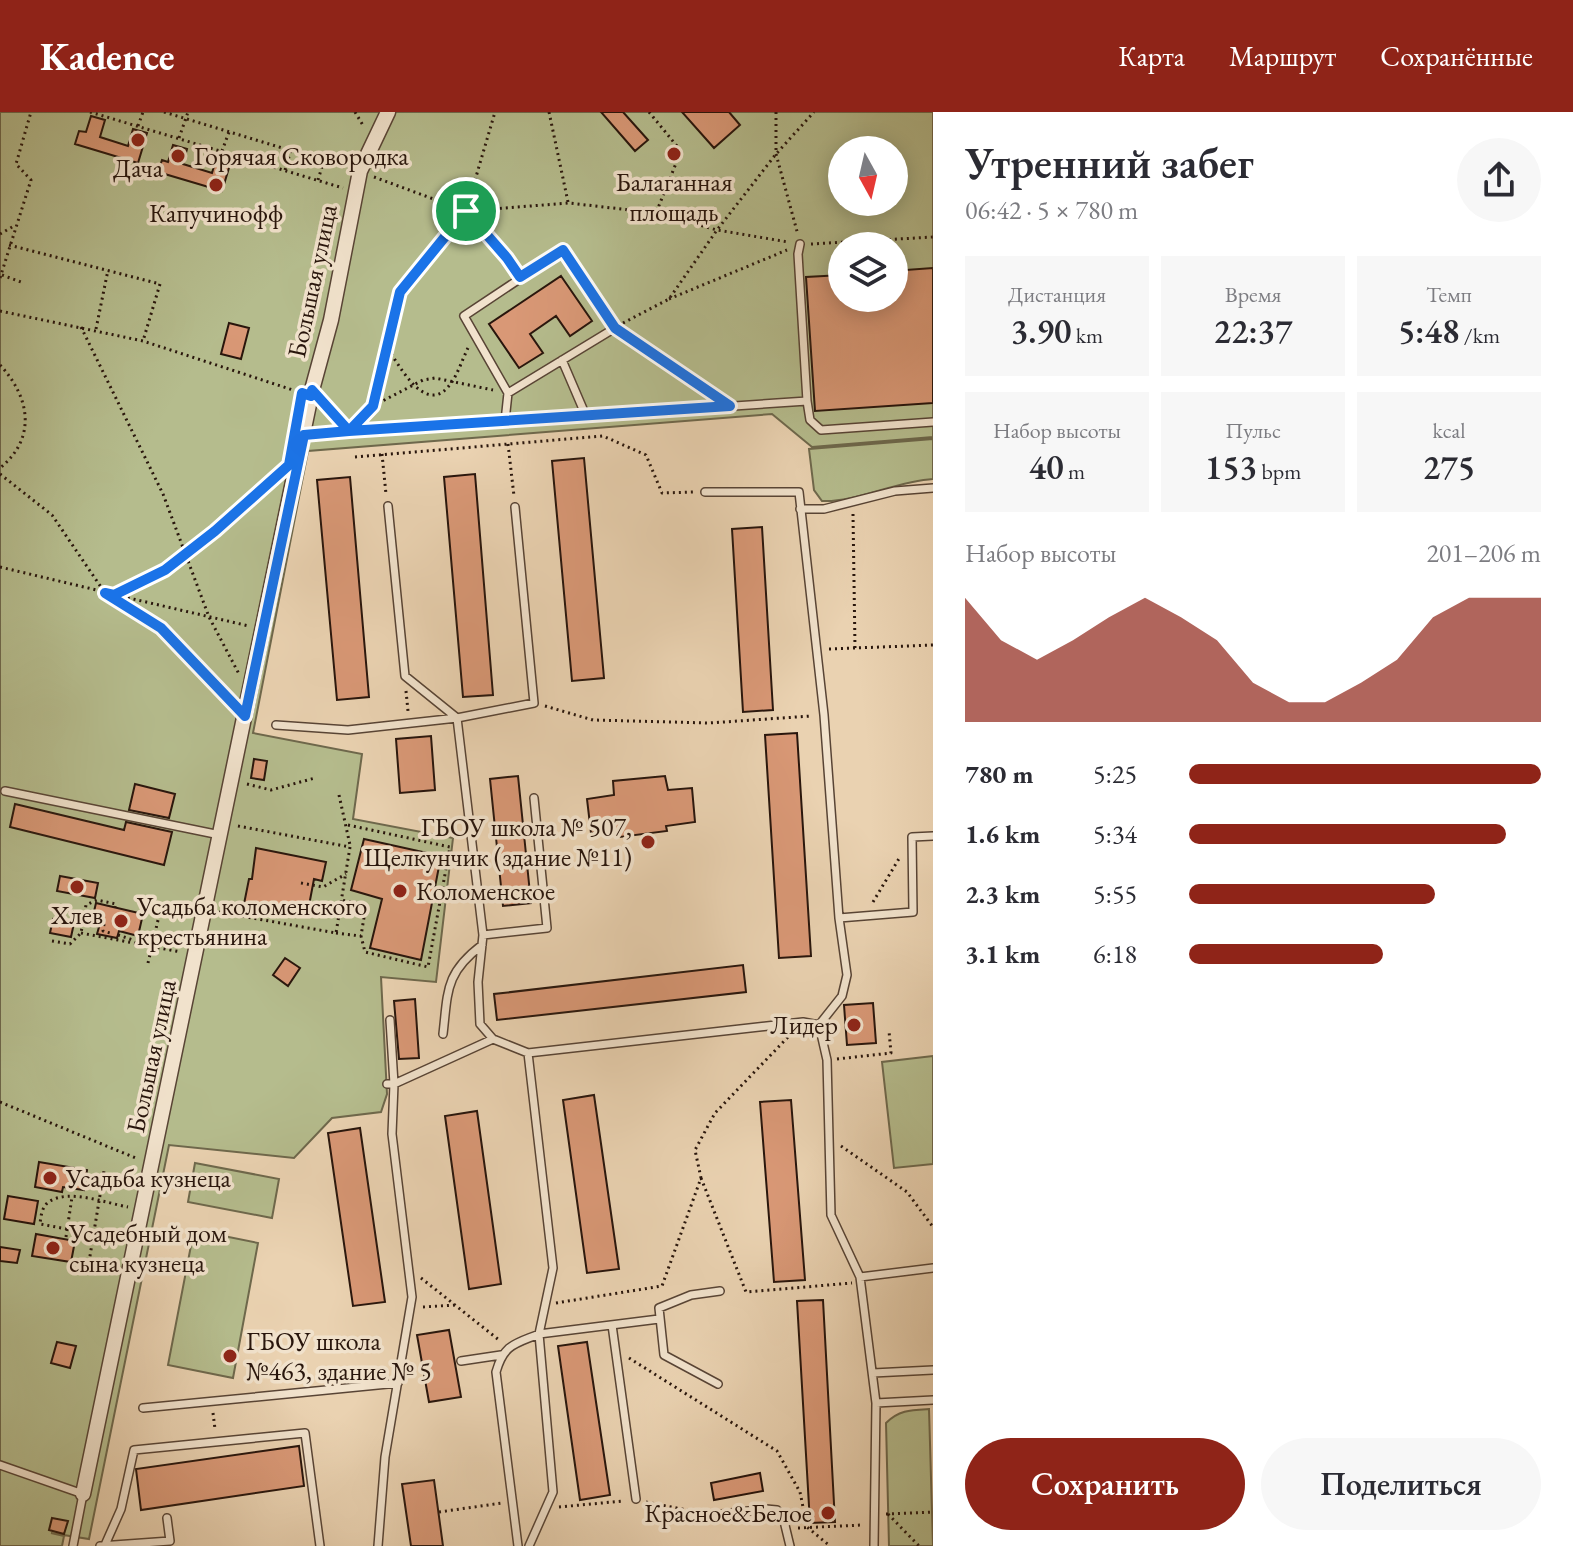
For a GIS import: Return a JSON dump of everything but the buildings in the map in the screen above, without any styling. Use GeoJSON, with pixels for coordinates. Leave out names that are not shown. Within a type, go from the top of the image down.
{"type":"FeatureCollection","features":[{"type":"Feature","properties":{"kind":"street","name":"Большая улица"},"geometry":{"type":"LineString","coordinates":[[83,1494],[360,171],[388,112]]}},
{"type":"Feature","properties":{"kind":"lane"},"geometry":{"type":"LineString","coordinates":[[800,244],[798,254],[810,420],[821,430],[933,422]]}},
{"type":"Feature","properties":{"kind":"lane"},"geometry":{"type":"LineString","coordinates":[[505,421],[508,393],[464,316],[563,250],[615,328],[508,393]]}},
{"type":"Feature","properties":{"kind":"lane"},"geometry":{"type":"LineString","coordinates":[[562,360],[586,416]]}},
{"type":"Feature","properties":{"kind":"lane"},"geometry":{"type":"LineString","coordinates":[[304,435],[807,401]]}},
{"type":"Feature","properties":{"kind":"lane"},"geometry":{"type":"LineString","coordinates":[[800,509],[824,509],[895,491],[933,488]]}},
{"type":"Feature","properties":{"kind":"lane"},"geometry":{"type":"LineString","coordinates":[[705,492],[799,492],[824,715],[839,918],[847,975],[842,996],[819,1025]]}},
{"type":"Feature","properties":{"kind":"lane"},"geometry":{"type":"LineString","coordinates":[[388,506],[405,676],[457,718],[483,935],[478,982],[480,1024],[493,1039],[528,1053],[803,1022],[819,1025]]}},
{"type":"Feature","properties":{"kind":"lane"},"geometry":{"type":"LineString","coordinates":[[276,725],[348,730],[457,718],[534,703],[515,507]]}},
{"type":"Feature","properties":{"kind":"lane"},"geometry":{"type":"LineString","coordinates":[[5,791],[221,830]]}},
{"type":"Feature","properties":{"kind":"lane"},"geometry":{"type":"LineString","coordinates":[[483,935],[547,928],[534,798]]}},
{"type":"Feature","properties":{"kind":"lane"},"geometry":{"type":"LineString","coordinates":[[839,918],[913,912],[912,837],[933,836]]}},
{"type":"Feature","properties":{"kind":"lane"},"geometry":{"type":"LineString","coordinates":[[443,1034],[449,982],[463,959],[482,945]]}},
{"type":"Feature","properties":{"kind":"lane"},"geometry":{"type":"LineString","coordinates":[[378,1546],[385,1457],[412,1297],[392,1134],[390,1020]]}},
{"type":"Feature","properties":{"kind":"lane"},"geometry":{"type":"LineString","coordinates":[[819,1025],[827,1060],[831,1215],[861,1279],[873,1373],[876,1403],[874,1546]]}},
{"type":"Feature","properties":{"kind":"lane"},"geometry":{"type":"LineString","coordinates":[[390,1084],[493,1039]]}},
{"type":"Feature","properties":{"kind":"lane"},"geometry":{"type":"LineString","coordinates":[[528,1053],[553,1268],[539,1334],[553,1492],[529,1546]]}},
{"type":"Feature","properties":{"kind":"lane"},"geometry":{"type":"LineString","coordinates":[[861,1279],[933,1268]]}},
{"type":"Feature","properties":{"kind":"lane"},"geometry":{"type":"LineString","coordinates":[[718,1384],[664,1355],[659,1308],[691,1295],[720,1291]]}},
{"type":"Feature","properties":{"kind":"lane"},"geometry":{"type":"LineString","coordinates":[[518,1546],[498,1397],[496,1372],[501,1355],[508,1347],[539,1334],[659,1319]]}},
{"type":"Feature","properties":{"kind":"lane"},"geometry":{"type":"LineString","coordinates":[[612,1325],[632,1500]]}},
{"type":"Feature","properties":{"kind":"lane"},"geometry":{"type":"LineString","coordinates":[[461,1361],[501,1355]]}},
{"type":"Feature","properties":{"kind":"lane"},"geometry":{"type":"LineString","coordinates":[[873,1373],[933,1370]]}},
{"type":"Feature","properties":{"kind":"lane"},"geometry":{"type":"LineString","coordinates":[[143,1408],[398,1383]]}},
{"type":"Feature","properties":{"kind":"lane"},"geometry":{"type":"LineString","coordinates":[[876,1403],[933,1400]]}},
{"type":"Feature","properties":{"kind":"lane"},"geometry":{"type":"LineString","coordinates":[[167,1518],[170,1541],[151,1545],[102,1545],[121,1509],[134,1450],[305,1433],[320,1546]]}},
{"type":"Feature","properties":{"kind":"lane"},"geometry":{"type":"LineString","coordinates":[[0,1465],[83,1494]]}},
{"type":"Feature","properties":{"kind":"lane","name":"Большая улица"},"geometry":{"type":"LineString","coordinates":[[73,1546],[83,1494]]}},
{"type":"Feature","properties":{"kind":"lane"},"geometry":{"type":"LineString","coordinates":[[713,1515],[777,1510],[783,1517],[790,1546]]}},
{"type":"Feature","properties":{"kind":"path"},"geometry":{"type":"LineString","coordinates":[[21,282],[0,276],[31,180],[16,164],[31,112]]}},
{"type":"Feature","properties":{"kind":"path"},"geometry":{"type":"LineString","coordinates":[[138,126],[143,112]]}},
{"type":"Feature","properties":{"kind":"path"},"geometry":{"type":"LineString","coordinates":[[164,112],[360,171],[466,211],[569,203],[656,213],[717,230],[800,244],[933,237]]}},
{"type":"Feature","properties":{"kind":"path"},"geometry":{"type":"LineString","coordinates":[[179,138],[188,112]]}},
{"type":"Feature","properties":{"kind":"path"},"geometry":{"type":"LineString","coordinates":[[373,406],[400,292],[466,211],[495,112]]}},
{"type":"Feature","properties":{"kind":"path"},"geometry":{"type":"LineString","coordinates":[[549,112],[569,203]]}},
{"type":"Feature","properties":{"kind":"path"},"geometry":{"type":"LineString","coordinates":[[649,112],[681,151],[656,213]]}},
{"type":"Feature","properties":{"kind":"path"},"geometry":{"type":"LineString","coordinates":[[776,112],[776,154],[800,244]]}},
{"type":"Feature","properties":{"kind":"path"},"geometry":{"type":"LineString","coordinates":[[669,299],[717,230],[776,154],[814,112]]}},
{"type":"Feature","properties":{"kind":"path"},"geometry":{"type":"LineString","coordinates":[[94,113],[331,183]]}},
{"type":"Feature","properties":{"kind":"path"},"geometry":{"type":"LineString","coordinates":[[222,151],[229,132]]}},
{"type":"Feature","properties":{"kind":"path"},"geometry":{"type":"LineString","coordinates":[[285,170],[291,150]]}},
{"type":"Feature","properties":{"kind":"path"},"geometry":{"type":"LineString","coordinates":[[318,180],[324,160]]}},
{"type":"Feature","properties":{"kind":"path"},"geometry":{"type":"LineString","coordinates":[[466,211],[520,277]]}},
{"type":"Feature","properties":{"kind":"path"},"geometry":{"type":"LineString","coordinates":[[0,234],[16,225]]}},
{"type":"Feature","properties":{"kind":"path"},"geometry":{"type":"LineString","coordinates":[[730,406],[615,328],[669,299],[800,244]]}},
{"type":"Feature","properties":{"kind":"path"},"geometry":{"type":"LineString","coordinates":[[9,245],[160,284],[143,341]]}},
{"type":"Feature","properties":{"kind":"path"},"geometry":{"type":"LineString","coordinates":[[96,331],[108,270]]}},
{"type":"Feature","properties":{"kind":"path"},"geometry":{"type":"LineString","coordinates":[[0,311],[143,341],[312,393],[349,431],[373,406],[423,380],[435,378],[508,393]]}},
{"type":"Feature","properties":{"kind":"path"},"geometry":{"type":"LineString","coordinates":[[81,327],[163,494],[209,617],[250,695]]}},
{"type":"Feature","properties":{"kind":"path"},"geometry":{"type":"LineString","coordinates":[[386,346],[414,385],[424,394],[436,396],[446,390],[452,381],[475,334]]}},
{"type":"Feature","properties":{"kind":"path"},"geometry":{"type":"LineString","coordinates":[[0,365],[20,393],[25,433],[13,457],[0,468]]}},
{"type":"Feature","properties":{"kind":"path"},"geometry":{"type":"LineString","coordinates":[[355,457],[603,436],[646,455],[662,493],[705,492]]}},
{"type":"Feature","properties":{"kind":"path"},"geometry":{"type":"LineString","coordinates":[[508,444],[515,507]]}},
{"type":"Feature","properties":{"kind":"path"},"geometry":{"type":"LineString","coordinates":[[382,454],[388,506]]}},
{"type":"Feature","properties":{"kind":"path"},"geometry":{"type":"LineString","coordinates":[[0,474],[52,515],[105,593],[161,628],[245,716]]}},
{"type":"Feature","properties":{"kind":"path"},"geometry":{"type":"LineString","coordinates":[[114,595],[165,570],[278,474]]}},
{"type":"Feature","properties":{"kind":"path"},"geometry":{"type":"LineString","coordinates":[[853,502],[855,648]]}},
{"type":"Feature","properties":{"kind":"path"},"geometry":{"type":"LineString","coordinates":[[0,567],[264,630]]}},
{"type":"Feature","properties":{"kind":"path"},"geometry":{"type":"LineString","coordinates":[[816,650],[933,645]]}},
{"type":"Feature","properties":{"kind":"path"},"geometry":{"type":"LineString","coordinates":[[405,676],[410,723]]}},
{"type":"Feature","properties":{"kind":"path"},"geometry":{"type":"LineString","coordinates":[[534,703],[593,720],[709,723],[824,715]]}},
{"type":"Feature","properties":{"kind":"path"},"geometry":{"type":"LineString","coordinates":[[231,781],[271,790],[315,778]]}},
{"type":"Feature","properties":{"kind":"path"},"geometry":{"type":"LineString","coordinates":[[336,933],[350,847],[348,825],[339,795]]}},
{"type":"Feature","properties":{"kind":"path"},"geometry":{"type":"LineString","coordinates":[[341,900],[366,905],[361,936],[365,952],[428,967],[450,847],[348,825]]}},
{"type":"Feature","properties":{"kind":"path"},"geometry":{"type":"LineString","coordinates":[[221,830],[244,826],[350,847]]}},
{"type":"Feature","properties":{"kind":"path"},"geometry":{"type":"LineString","coordinates":[[865,916],[912,837]]}},
{"type":"Feature","properties":{"kind":"path"},"geometry":{"type":"LineString","coordinates":[[301,883],[323,887],[346,874]]}},
{"type":"Feature","properties":{"kind":"path"},"geometry":{"type":"LineString","coordinates":[[52,941],[70,944],[81,933],[86,905],[97,900],[116,904],[115,907]]}},
{"type":"Feature","properties":{"kind":"path"},"geometry":{"type":"LineString","coordinates":[[148,963],[162,903]]}},
{"type":"Feature","properties":{"kind":"path"},"geometry":{"type":"LineString","coordinates":[[61,909],[85,914]]}},
{"type":"Feature","properties":{"kind":"path"},"geometry":{"type":"LineString","coordinates":[[206,909],[361,936]]}},
{"type":"Feature","properties":{"kind":"path"},"geometry":{"type":"LineString","coordinates":[[104,924],[103,931],[110,933]]}},
{"type":"Feature","properties":{"kind":"path"},"geometry":{"type":"LineString","coordinates":[[81,933],[197,955]]}},
{"type":"Feature","properties":{"kind":"path"},"geometry":{"type":"LineString","coordinates":[[118,935],[136,942]]}},
{"type":"Feature","properties":{"kind":"path"},"geometry":{"type":"LineString","coordinates":[[803,1022],[715,1113],[695,1150],[701,1178],[746,1292],[861,1279]]}},
{"type":"Feature","properties":{"kind":"path"},"geometry":{"type":"LineString","coordinates":[[827,1060],[891,1053],[889,1031]]}},
{"type":"Feature","properties":{"kind":"path"},"geometry":{"type":"LineString","coordinates":[[0,1102],[152,1165]]}},
{"type":"Feature","properties":{"kind":"path"},"geometry":{"type":"LineString","coordinates":[[828,1137],[907,1192],[933,1227]]}},
{"type":"Feature","properties":{"kind":"path"},"geometry":{"type":"LineString","coordinates":[[88,1268],[104,1171]]}},
{"type":"Feature","properties":{"kind":"path"},"geometry":{"type":"LineString","coordinates":[[545,1305],[662,1286],[701,1178]]}},
{"type":"Feature","properties":{"kind":"path"},"geometry":{"type":"LineString","coordinates":[[67,1229],[40,1224],[43,1208],[50,1201],[72,1197],[143,1210]]}},
{"type":"Feature","properties":{"kind":"path"},"geometry":{"type":"LineString","coordinates":[[66,1237],[72,1197]]}},
{"type":"Feature","properties":{"kind":"path"},"geometry":{"type":"LineString","coordinates":[[408,1268],[508,1347]]}},
{"type":"Feature","properties":{"kind":"path"},"geometry":{"type":"LineString","coordinates":[[410,1308],[455,1305]]}},
{"type":"Feature","properties":{"kind":"path"},"geometry":{"type":"LineString","coordinates":[[616,1354],[626,1356],[777,1451],[800,1492],[807,1527],[830,1546]]}},
{"type":"Feature","properties":{"kind":"path"},"geometry":{"type":"LineString","coordinates":[[211,1401],[217,1442]]}},
{"type":"Feature","properties":{"kind":"path"},"geometry":{"type":"LineString","coordinates":[[547,1508],[632,1500],[713,1515]]}},
{"type":"Feature","properties":{"kind":"path"},"geometry":{"type":"LineString","coordinates":[[439,1512],[512,1502]]}},
{"type":"Feature","properties":{"kind":"path"},"geometry":{"type":"LineString","coordinates":[[875,1515],[933,1512]]}},
{"type":"Feature","properties":{"kind":"path"},"geometry":{"type":"LineString","coordinates":[[888,1514],[919,1546]]}},
{"type":"Feature","properties":{"kind":"path"},"geometry":{"type":"LineString","coordinates":[[807,1527],[874,1525]]}},
{"type":"Feature","properties":{"kind":"green space"},"geometry":{"type":"Polygon","coordinates":[[[0,112],[933,112],[933,437],[812,447],[772,414],[308,451],[253,733],[362,754],[353,819],[453,838],[436,982],[381,977],[387,1094],[381,1112],[332,1118],[294,1158],[169,1145],[89,1539],[51,1533],[64,1536],[62,1546],[0,1546],[0,112]]]}},
{"type":"Feature","properties":{"kind":"green space"},"geometry":{"type":"Polygon","coordinates":[[[933,439],[933,479],[834,501],[822,501],[814,490],[809,449],[933,439]]]}},
{"type":"Feature","properties":{"kind":"green space"},"geometry":{"type":"Polygon","coordinates":[[[933,1056],[933,1164],[894,1168],[882,1062],[933,1056]]]}},
{"type":"Feature","properties":{"kind":"green space"},"geometry":{"type":"Polygon","coordinates":[[[195,1163],[279,1179],[272,1218],[188,1202],[195,1163]]]}},
{"type":"Feature","properties":{"kind":"green space"},"geometry":{"type":"Polygon","coordinates":[[[194,1230],[258,1243],[233,1378],[168,1365],[194,1230]]]}},
{"type":"Feature","properties":{"kind":"green space"},"geometry":{"type":"Polygon","coordinates":[[[929,1409],[933,1546],[889,1546],[886,1423],[901,1413],[929,1409]]]}},
{"type":"Feature","properties":{"kind":"place","name":"Дача"},"geometry":{"type":"Point","coordinates":[138,140]}},
{"type":"Feature","properties":{"kind":"place","name":"Балаганная площадь"},"geometry":{"type":"Point","coordinates":[674,154]}},
{"type":"Feature","properties":{"kind":"place","name":"Горячая Сковородка"},"geometry":{"type":"Point","coordinates":[178,156]}},
{"type":"Feature","properties":{"kind":"place","name":"Капучинофф"},"geometry":{"type":"Point","coordinates":[216,185]}},
{"type":"Feature","properties":{"kind":"place","name":"ГБОУ школа № 507, Щелкунчик (здание №11)"},"geometry":{"type":"Point","coordinates":[648,842]}},
{"type":"Feature","properties":{"kind":"place","name":"Хлев"},"geometry":{"type":"Point","coordinates":[77,887]}},
{"type":"Feature","properties":{"kind":"place","name":"Коломенское"},"geometry":{"type":"Point","coordinates":[400,891]}},
{"type":"Feature","properties":{"kind":"place","name":"Усадьба коломенского крестьянина"},"geometry":{"type":"Point","coordinates":[121,921]}},
{"type":"Feature","properties":{"kind":"place","name":"Лидер"},"geometry":{"type":"Point","coordinates":[854,1025]}},
{"type":"Feature","properties":{"kind":"place","name":"Усадьба кузнеца"},"geometry":{"type":"Point","coordinates":[50,1178]}},
{"type":"Feature","properties":{"kind":"place","name":"Усадебный дом сына кузнеца"},"geometry":{"type":"Point","coordinates":[53,1248]}},
{"type":"Feature","properties":{"kind":"place","name":"ГБОУ школа №463, здание № 5"},"geometry":{"type":"Point","coordinates":[230,1356]}},
{"type":"Feature","properties":{"kind":"place","name":"Красное&Белое"},"geometry":{"type":"Point","coordinates":[828,1513]}},
{"type":"Feature","properties":{"kind":"route"},"geometry":{"type":"LineString","coordinates":[[466,211],[400,292],[373,406],[349,431],[304,435],[245,716],[161,628],[105,593],[114,595],[165,570],[215,531],[289,465],[302,393],[311,396],[312,390],[349,431],[730,406],[615,328],[563,250],[520,277],[466,211]]}}]}
